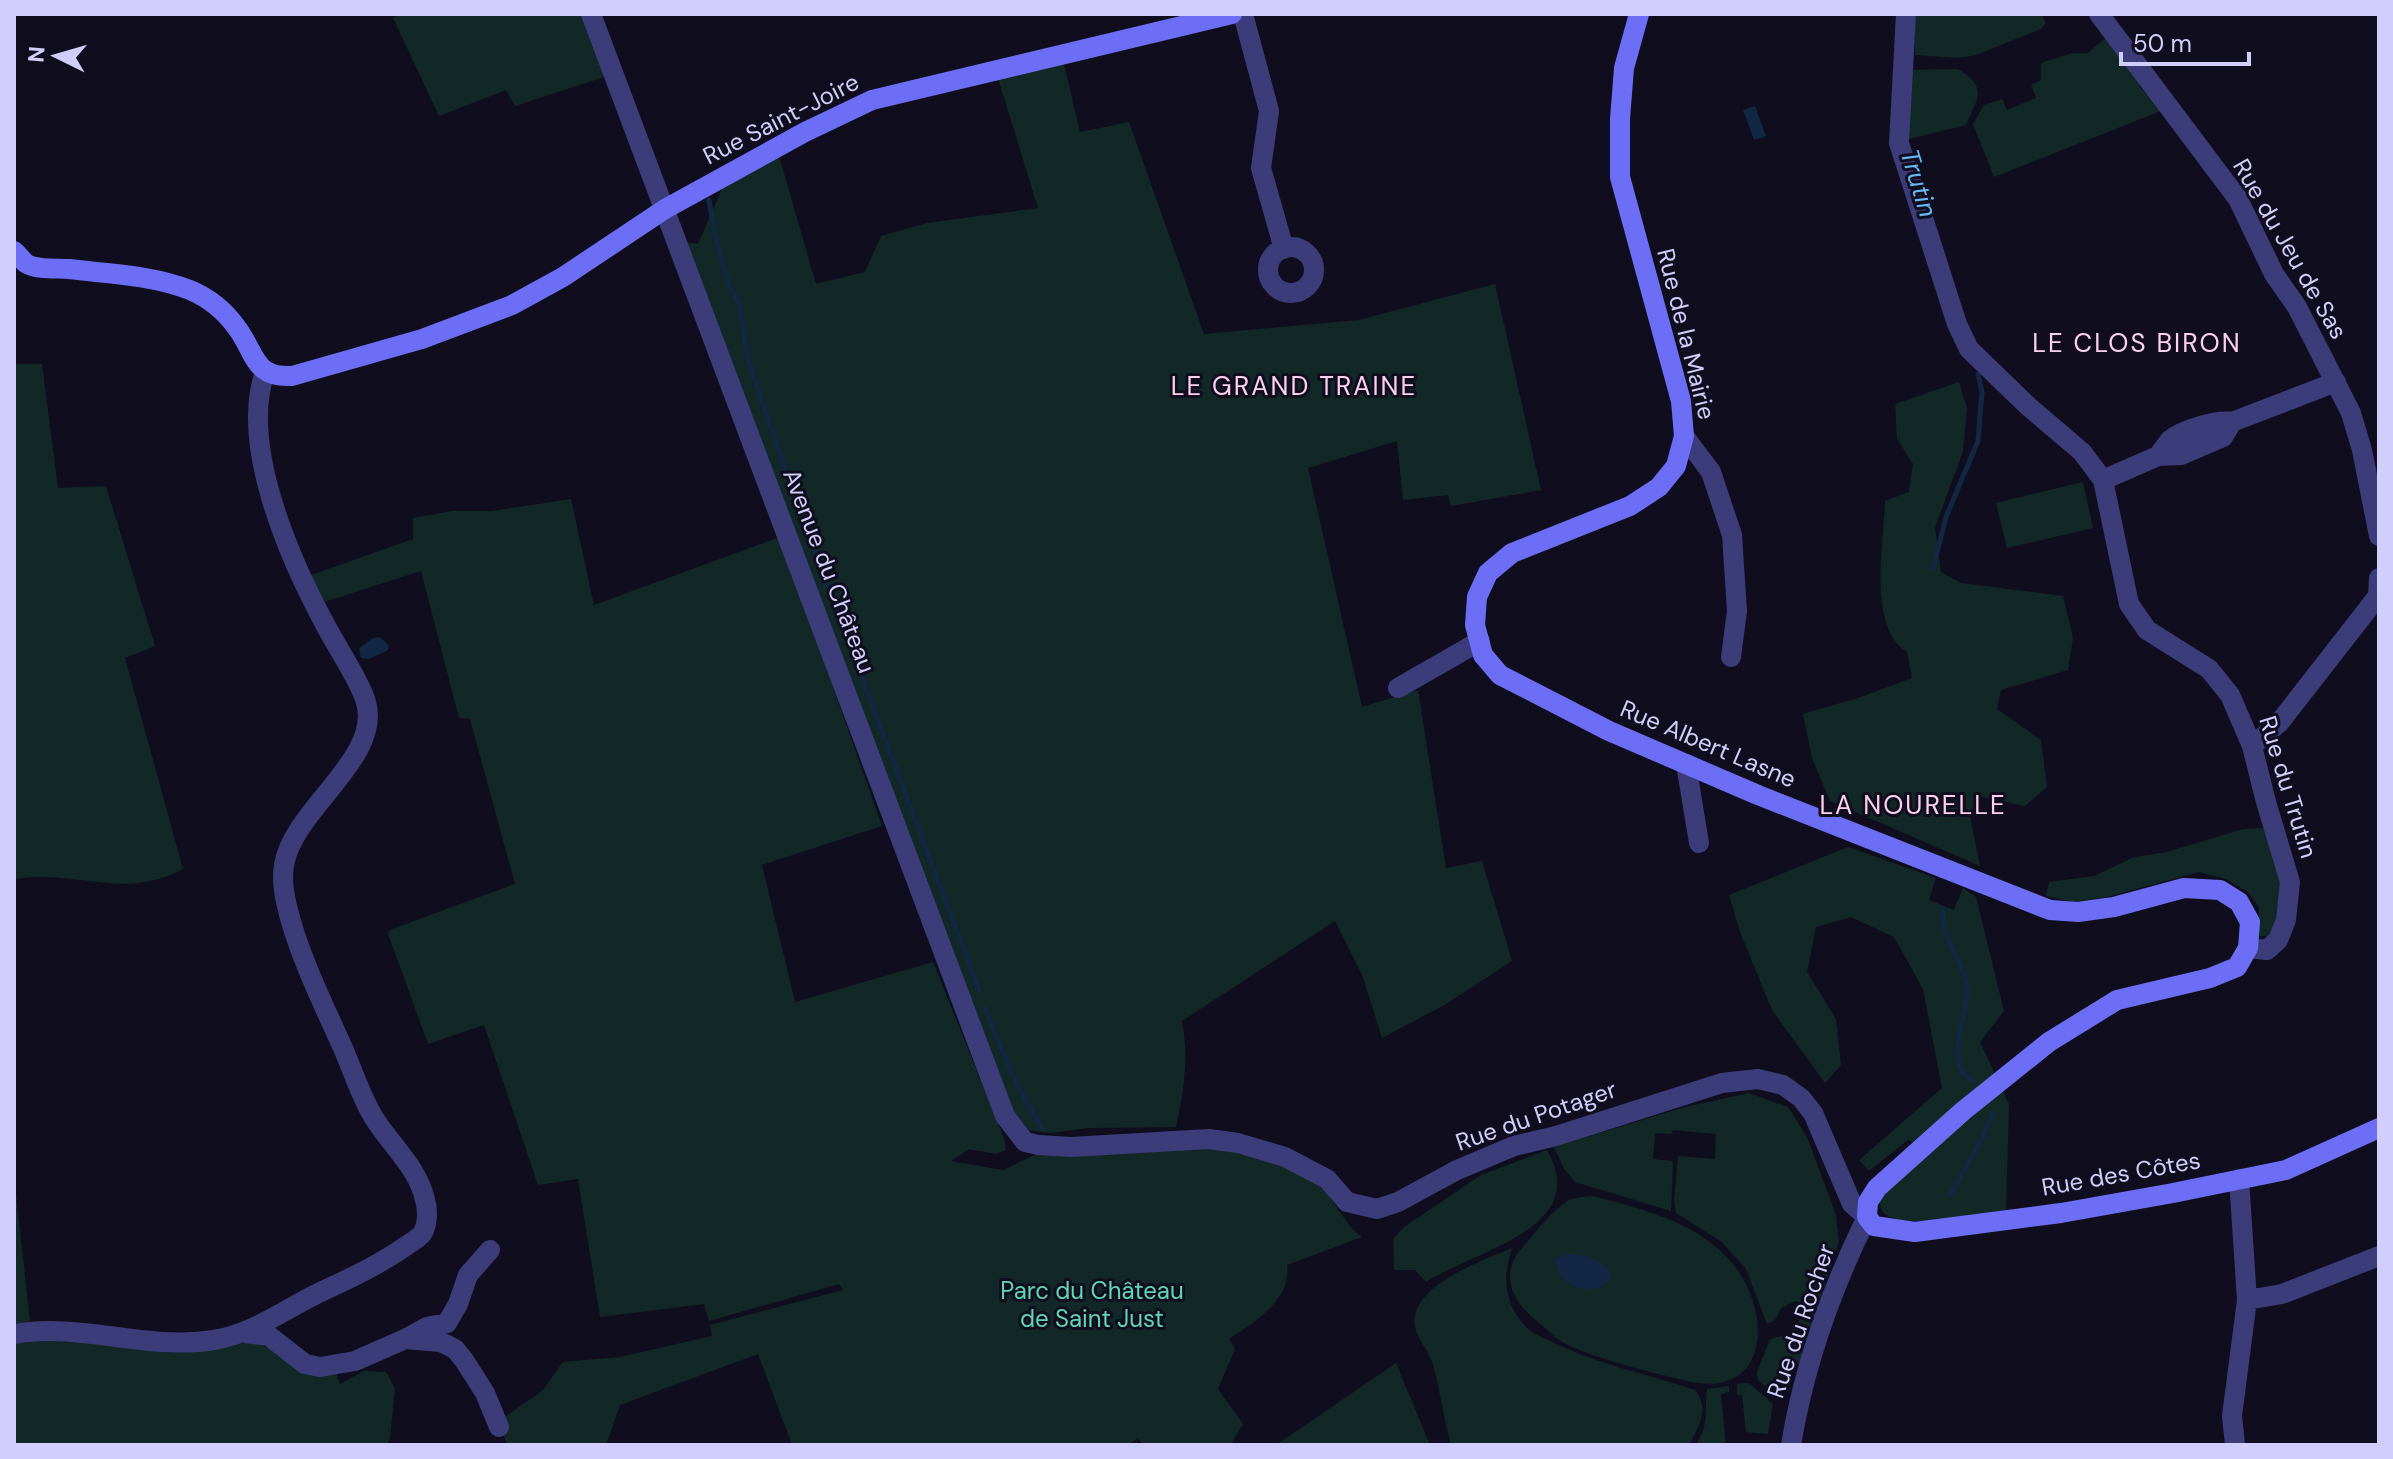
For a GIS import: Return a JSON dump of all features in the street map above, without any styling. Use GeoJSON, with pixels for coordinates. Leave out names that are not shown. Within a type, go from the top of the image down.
{"type":"FeatureCollection","features":[{"type":"Feature","properties":{"kind":"street","name":"Avenue du Château"},"geometry":{"type":"LineString","coordinates":[[591,14],[1005,1116],[1025,1142]]}},
{"type":"Feature","properties":{"kind":"street","name":"Rue Saint-Joire"},"geometry":{"type":"LineString","coordinates":[[265,372],[278,377],[292,376],[422,339],[512,305],[563,277],[665,209],[805,132],[872,100],[1232,14]]}},
{"type":"Feature","properties":{"kind":"street"},"geometry":{"type":"LineString","coordinates":[[1243,14],[1269,111],[1261,168],[1284,249]]}},
{"type":"Feature","properties":{"kind":"street","name":"Rue de la Mairie"},"geometry":{"type":"LineString","coordinates":[[1639,14],[1624,68],[1620,177],[1681,401],[1684,436],[1711,472],[1732,535],[1737,611],[1731,657]]}},
{"type":"Feature","properties":{"kind":"street","name":"Rue du Trutin"},"geometry":{"type":"LineString","coordinates":[[1906,14],[1899,143],[1957,324],[1969,349],[2082,452],[2103,480],[2129,604],[2147,630],[2209,669],[2230,695],[2252,746],[2290,882],[2286,920],[2278,940],[2267,950],[2248,948]]}},
{"type":"Feature","properties":{"kind":"street","name":"Rue du Jeu de Sas"},"geometry":{"type":"LineString","coordinates":[[2099,14],[2238,199],[2274,274],[2297,307],[2351,413],[2362,450],[2379,536]]}},
{"type":"Feature","properties":{"kind":"street"},"geometry":{"type":"LineString","coordinates":[[14,251],[28,265],[145,277],[200,294],[222,309],[239,329],[254,360],[265,372],[257,394],[259,440],[280,529],[305,587],[366,702],[367,727],[356,753],[307,817],[290,848],[284,864],[287,908],[316,987],[373,1115],[417,1179],[425,1199],[427,1217],[422,1234],[378,1266],[308,1297],[246,1333],[179,1344],[72,1330],[14,1334]]}},
{"type":"Feature","properties":{"kind":"street"},"geometry":{"type":"LineString","coordinates":[[2103,480],[2158,456],[2172,438],[2222,420],[2232,422],[2336,382]]}},
{"type":"Feature","properties":{"kind":"street","name":"Rue Albert Lasne"},"geometry":{"type":"LineString","coordinates":[[1684,436],[1676,466],[1659,487],[1630,506],[1512,553],[1488,573],[1477,597],[1475,625],[1483,655],[1500,675],[1609,731],[1772,801],[2050,910],[2078,912],[2114,907],[2184,888],[2220,890],[2239,902],[2250,922],[2248,948]]}},
{"type":"Feature","properties":{"kind":"street"},"geometry":{"type":"LineString","coordinates":[[2252,746],[2279,723],[2378,596],[2379,578]]}},
{"type":"Feature","properties":{"kind":"street"},"geometry":{"type":"LineString","coordinates":[[1398,688],[1480,641]]}},
{"type":"Feature","properties":{"kind":"street"},"geometry":{"type":"LineString","coordinates":[[1686,764],[1699,843]]}},
{"type":"Feature","properties":{"kind":"street"},"geometry":{"type":"LineString","coordinates":[[1867,1217],[1868,1202],[1877,1188],[1963,1111],[2049,1042],[2117,1000],[2210,978],[2237,967],[2248,948]]}},
{"type":"Feature","properties":{"kind":"street","name":"Rue du Potager"},"geometry":{"type":"LineString","coordinates":[[1025,1142],[1071,1147],[1209,1139],[1238,1143],[1285,1157],[1327,1179],[1347,1202],[1377,1209],[1398,1202],[1457,1170],[1514,1146],[1556,1136],[1722,1083],[1758,1079],[1783,1085],[1801,1098],[1813,1113],[1852,1204],[1867,1217]]}},
{"type":"Feature","properties":{"kind":"street","name":"Rue des Côtes"},"geometry":{"type":"LineString","coordinates":[[1867,1217],[1874,1226],[1915,1232],[2061,1213],[2286,1170],[2379,1128]]}},
{"type":"Feature","properties":{"kind":"street"},"geometry":{"type":"LineString","coordinates":[[2235,1445],[2232,1416],[2247,1300],[2239,1179]]}},
{"type":"Feature","properties":{"kind":"street","name":"Rue du Rocher"},"geometry":{"type":"LineString","coordinates":[[1791,1445],[1806,1375],[1833,1295],[1867,1217]]}},
{"type":"Feature","properties":{"kind":"street"},"geometry":{"type":"LineString","coordinates":[[246,1333],[269,1336],[305,1364],[320,1367],[355,1361],[427,1327],[447,1323],[468,1275],[490,1250]]}},
{"type":"Feature","properties":{"kind":"street"},"geometry":{"type":"LineString","coordinates":[[2247,1300],[2282,1294],[2379,1256]]}},
{"type":"Feature","properties":{"kind":"street"},"geometry":{"type":"LineString","coordinates":[[405,1339],[441,1342],[455,1349],[485,1393],[499,1427]]}},
{"type":"Feature","properties":{"kind":"green space"},"geometry":{"type":"Polygon","coordinates":[[[400,14],[584,14],[607,76],[515,106],[506,90],[439,116],[393,18],[400,14]]]}},
{"type":"Feature","properties":{"kind":"green space"},"geometry":{"type":"Polygon","coordinates":[[[1914,14],[2041,14],[2046,23],[2041,29],[1976,55],[1959,58],[1915,55],[1914,14]]]}},
{"type":"Feature","properties":{"kind":"green space"},"geometry":{"type":"Polygon","coordinates":[[[2109,35],[2141,77],[2139,86],[2150,98],[2158,99],[2166,109],[1994,177],[1973,124],[1984,105],[2002,99],[2007,110],[2036,98],[2031,85],[2041,80],[2041,63],[2073,53],[2088,53],[2109,35]]]}},
{"type":"Feature","properties":{"kind":"green space"},"geometry":{"type":"Polygon","coordinates":[[[1064,64],[1080,132],[1129,122],[1204,334],[1359,320],[1495,284],[1541,490],[1451,506],[1448,495],[1403,500],[1397,441],[1308,468],[1362,707],[1418,690],[1446,868],[1482,861],[1512,961],[1446,1004],[1382,1038],[1363,977],[1335,921],[1182,1021],[1185,1074],[1176,1127],[1088,1128],[1050,1133],[1028,1130],[1012,1112],[686,242],[698,244],[722,189],[779,156],[816,284],[865,272],[881,236],[927,223],[1038,208],[998,78],[1064,64]]]}},
{"type":"Feature","properties":{"kind":"green space"},"geometry":{"type":"Polygon","coordinates":[[[1958,69],[1974,83],[1978,95],[1966,125],[1909,139],[1911,70],[1958,69]]]}},
{"type":"Feature","properties":{"kind":"green space"},"geometry":{"type":"Polygon","coordinates":[[[14,364],[42,364],[58,488],[106,486],[155,646],[125,658],[183,869],[148,882],[115,884],[42,877],[14,879],[14,364]]]}},
{"type":"Feature","properties":{"kind":"green space"},"geometry":{"type":"Polygon","coordinates":[[[1959,382],[1967,408],[1963,451],[1935,528],[1941,572],[1961,583],[2063,596],[2073,638],[2068,670],[2001,690],[1997,709],[2041,740],[2047,787],[2025,806],[1978,796],[1970,817],[1980,866],[1830,801],[1812,758],[1803,714],[1912,678],[1907,652],[1895,640],[1882,604],[1885,501],[1909,492],[1913,464],[1897,439],[1895,404],[1959,382]]]}},
{"type":"Feature","properties":{"kind":"green space"},"geometry":{"type":"Polygon","coordinates":[[[2083,482],[2093,528],[2007,548],[1996,503],[2083,482]]]}},
{"type":"Feature","properties":{"kind":"green space","name":"Parc du Château de Saint Just"},"geometry":{"type":"Polygon","coordinates":[[[571,499],[594,605],[780,537],[882,826],[762,865],[795,1002],[933,962],[1004,1138],[1006,1150],[996,1154],[969,1149],[951,1161],[1003,1170],[1039,1153],[1216,1145],[1271,1161],[1312,1178],[1352,1229],[1362,1237],[1287,1265],[1284,1289],[1277,1299],[1260,1317],[1229,1339],[1235,1349],[1218,1389],[1243,1424],[1231,1444],[1143,1445],[1138,1438],[1128,1445],[792,1445],[758,1354],[620,1405],[606,1445],[507,1445],[499,1421],[542,1391],[563,1362],[620,1357],[712,1336],[710,1325],[843,1290],[839,1284],[709,1321],[704,1304],[600,1317],[578,1179],[538,1185],[484,1025],[428,1044],[387,931],[515,884],[470,719],[459,718],[421,571],[324,602],[311,575],[413,539],[413,518],[452,511],[492,511],[571,499]]]}},
{"type":"Feature","properties":{"kind":"green space"},"geometry":{"type":"Polygon","coordinates":[[[2267,828],[2282,888],[2282,907],[2269,936],[2259,936],[2259,907],[2248,892],[2226,879],[2199,872],[2103,898],[2073,902],[2046,896],[2049,882],[2094,876],[2134,857],[2167,852],[2243,829],[2267,828]]]}},
{"type":"Feature","properties":{"kind":"green space"},"geometry":{"type":"Polygon","coordinates":[[[1848,847],[1936,878],[1929,900],[1954,910],[1963,888],[1976,897],[2004,1011],[1980,1042],[2009,1104],[2006,1210],[1923,1221],[1892,1218],[1882,1210],[1880,1194],[1927,1150],[1908,1140],[1869,1171],[1859,1160],[1942,1088],[1923,989],[1894,937],[1851,917],[1816,927],[1807,972],[1836,1019],[1841,1065],[1825,1083],[1772,1010],[1740,932],[1729,895],[1848,847]]]}},
{"type":"Feature","properties":{"kind":"green space"},"geometry":{"type":"Polygon","coordinates":[[[1749,1093],[1788,1107],[1807,1137],[1836,1215],[1839,1242],[1801,1365],[1795,1364],[1785,1393],[1767,1388],[1758,1380],[1757,1372],[1770,1339],[1790,1334],[1809,1305],[1795,1301],[1781,1308],[1775,1320],[1767,1324],[1746,1269],[1722,1242],[1676,1213],[1674,1201],[1678,1156],[1715,1159],[1716,1134],[1673,1130],[1671,1134],[1655,1133],[1653,1159],[1673,1161],[1671,1211],[1575,1182],[1564,1169],[1554,1147],[1685,1107],[1749,1093]]]}},
{"type":"Feature","properties":{"kind":"green space"},"geometry":{"type":"Polygon","coordinates":[[[1547,1150],[1557,1177],[1554,1200],[1541,1218],[1521,1234],[1426,1282],[1415,1270],[1394,1270],[1393,1239],[1404,1227],[1481,1175],[1547,1150]]]}},
{"type":"Feature","properties":{"kind":"green space"},"geometry":{"type":"Polygon","coordinates":[[[14,1176],[30,1321],[14,1324],[14,1176]]]}},
{"type":"Feature","properties":{"kind":"green space"},"geometry":{"type":"Polygon","coordinates":[[[1593,1196],[1650,1212],[1687,1227],[1704,1237],[1733,1264],[1746,1283],[1758,1327],[1756,1347],[1749,1365],[1735,1377],[1715,1383],[1687,1381],[1608,1360],[1561,1342],[1517,1300],[1510,1279],[1516,1255],[1563,1204],[1574,1198],[1593,1196]]]}},
{"type":"Feature","properties":{"kind":"green space"},"geometry":{"type":"Polygon","coordinates":[[[1512,1248],[1507,1290],[1514,1310],[1527,1328],[1584,1356],[1695,1390],[1702,1411],[1689,1445],[1451,1445],[1434,1367],[1418,1336],[1415,1316],[1420,1304],[1441,1283],[1512,1248]]]}},
{"type":"Feature","properties":{"kind":"green space"},"geometry":{"type":"Polygon","coordinates":[[[14,1341],[238,1341],[260,1345],[335,1371],[340,1384],[364,1371],[386,1372],[395,1388],[390,1439],[386,1445],[14,1445],[14,1341]]]}},
{"type":"Feature","properties":{"kind":"green space"},"geometry":{"type":"Polygon","coordinates":[[[1396,1363],[1430,1445],[1276,1445],[1396,1363]]]}},
{"type":"Feature","properties":{"kind":"green space"},"geometry":{"type":"Polygon","coordinates":[[[1749,1383],[1773,1404],[1768,1434],[1746,1432],[1742,1395],[1737,1395],[1737,1384],[1749,1383]]]}},
{"type":"Feature","properties":{"kind":"green space"},"geometry":{"type":"Polygon","coordinates":[[[1729,1386],[1729,1392],[1721,1394],[1726,1445],[1696,1445],[1705,1423],[1707,1389],[1729,1386]]]}},
{"type":"Feature","properties":{"kind":"water"},"geometry":{"type":"Polygon","coordinates":[[[1755,106],[1766,136],[1754,140],[1743,110],[1755,106]]]}},
{"type":"Feature","properties":{"kind":"water"},"geometry":{"type":"Polygon","coordinates":[[[380,637],[389,646],[388,650],[369,659],[361,658],[359,648],[380,637]]]}},
{"type":"Feature","properties":{"kind":"water"},"geometry":{"type":"Polygon","coordinates":[[[1570,1254],[1600,1262],[1612,1277],[1597,1288],[1587,1289],[1568,1283],[1556,1268],[1556,1258],[1570,1254]]]}},
{"type":"Feature","properties":{"kind":"waterway"},"geometry":{"type":"LineString","coordinates":[[709,200],[729,285],[739,303],[748,359],[767,416],[979,990]]}},
{"type":"Feature","properties":{"kind":"waterway","name":"Trutin"},"geometry":{"type":"LineString","coordinates":[[1933,568],[1946,517],[1978,441],[1982,392],[1978,374]]}},
{"type":"Feature","properties":{"kind":"waterway"},"geometry":{"type":"LineString","coordinates":[[1943,910],[1945,931],[1966,981],[1966,1003],[1958,1041],[1959,1065],[1974,1081]]}},
{"type":"Feature","properties":{"kind":"waterway"},"geometry":{"type":"LineString","coordinates":[[985,1008],[1011,1070],[1043,1129]]}},
{"type":"Feature","properties":{"kind":"waterway"},"geometry":{"type":"LineString","coordinates":[[1950,1195],[1993,1113]]}},
{"type":"Feature","properties":{"kind":"district","name":"LE CLOS BIRON"},"geometry":{"type":"Point","coordinates":[2137,343]}},
{"type":"Feature","properties":{"kind":"district","name":"LE GRAND TRAINE"},"geometry":{"type":"Point","coordinates":[1294,386]}},
{"type":"Feature","properties":{"kind":"district","name":"LA NOURELLE"},"geometry":{"type":"Point","coordinates":[1913,805]}}]}
